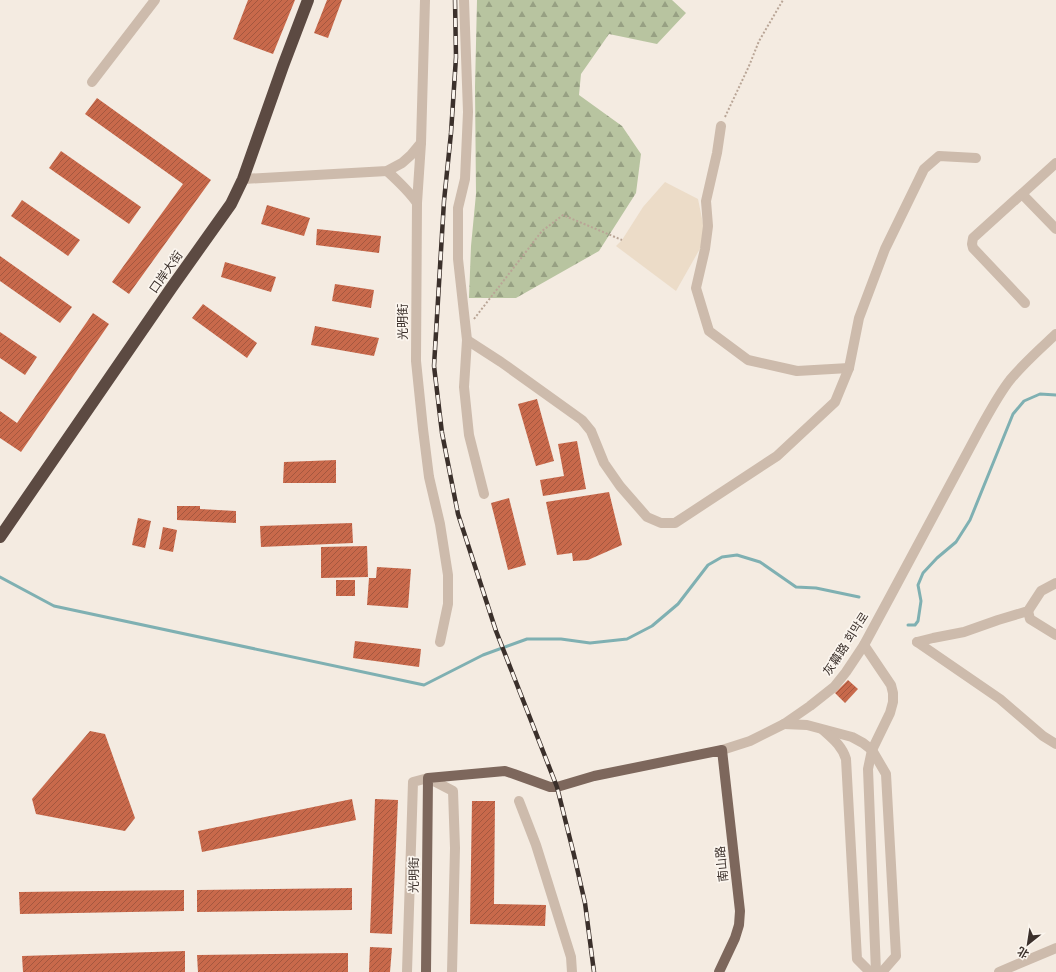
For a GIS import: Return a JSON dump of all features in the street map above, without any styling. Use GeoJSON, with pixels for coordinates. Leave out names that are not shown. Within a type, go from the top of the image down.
{"type":"FeatureCollection","features":[{"type":"Feature","properties":{"kind":"highway","name":"口岸大街"},"geometry":{"type":"LineString","coordinates":[[0,537],[231,204],[243,179],[280,73],[308,0]]}},
{"type":"Feature","properties":{"kind":"main road","name":"灰幕路 회막로"},"geometry":{"type":"LineString","coordinates":[[428,778],[505,771],[550,787],[557,787],[594,776],[722,750]]}},
{"type":"Feature","properties":{"kind":"main road","name":"南山路"},"geometry":{"type":"LineString","coordinates":[[719,972],[735,938],[739,925],[740,911],[722,750]]}},
{"type":"Feature","properties":{"kind":"main road","name":"光明街"},"geometry":{"type":"LineString","coordinates":[[426,972],[428,778]]}},
{"type":"Feature","properties":{"kind":"street"},"geometry":{"type":"LineString","coordinates":[[92,82],[155,0]]}},
{"type":"Feature","properties":{"kind":"street","name":"光明街"},"geometry":{"type":"LineString","coordinates":[[426,0],[421,144],[417,203],[416,361],[429,477],[440,524],[448,575],[448,604],[440,642]]}},
{"type":"Feature","properties":{"kind":"street"},"geometry":{"type":"LineString","coordinates":[[464,0],[468,112],[465,179],[458,208],[458,259],[467,340],[464,387],[469,435],[484,494]]}},
{"type":"Feature","properties":{"kind":"street"},"geometry":{"type":"LineString","coordinates":[[721,126],[717,153],[706,202],[708,226],[705,249],[696,288],[710,331],[748,360],[797,371],[849,368]]}},
{"type":"Feature","properties":{"kind":"street"},"geometry":{"type":"LineString","coordinates":[[243,179],[387,171],[402,163],[421,144]]}},
{"type":"Feature","properties":{"kind":"street"},"geometry":{"type":"LineString","coordinates":[[467,340],[501,362],[582,420],[591,431],[604,463],[620,486],[647,517],[661,523],[675,523],[777,456],[836,402],[849,368],[860,318],[885,249],[924,169],[939,156],[976,158]]}},
{"type":"Feature","properties":{"kind":"street"},"geometry":{"type":"LineString","coordinates":[[1025,303],[973,248],[973,238],[1056,163]]}},
{"type":"Feature","properties":{"kind":"street"},"geometry":{"type":"LineString","coordinates":[[387,171],[410,193],[417,203]]}},
{"type":"Feature","properties":{"kind":"street"},"geometry":{"type":"LineString","coordinates":[[1022,194],[1056,229]]}},
{"type":"Feature","properties":{"kind":"street","name":"灰幕路 회막로"},"geometry":{"type":"LineString","coordinates":[[722,750],[750,741],[784,724],[834,687],[864,645],[996,400],[1009,381],[1023,365],[1056,334]]}},
{"type":"Feature","properties":{"kind":"street"},"geometry":{"type":"LineString","coordinates":[[1056,583],[1041,591],[1028,611],[964,632],[917,642],[1000,699],[1043,736],[1056,744]]}},
{"type":"Feature","properties":{"kind":"street"},"geometry":{"type":"LineString","coordinates":[[1028,611],[1030,619],[1056,635]]}},
{"type":"Feature","properties":{"kind":"street"},"geometry":{"type":"LineString","coordinates":[[864,645],[891,685],[893,693],[893,702],[890,713],[872,750],[868,769],[876,972]]}},
{"type":"Feature","properties":{"kind":"street"},"geometry":{"type":"LineString","coordinates":[[784,724],[807,724],[852,737],[872,750],[886,774],[896,956],[882,972]]}},
{"type":"Feature","properties":{"kind":"street"},"geometry":{"type":"LineString","coordinates":[[822,728],[844,752],[846,759],[857,959],[870,972]]}},
{"type":"Feature","properties":{"kind":"street"},"geometry":{"type":"LineString","coordinates":[[407,972],[413,782],[428,778],[453,791],[455,848],[452,972]]}},
{"type":"Feature","properties":{"kind":"street"},"geometry":{"type":"LineString","coordinates":[[519,801],[536,845],[571,957],[572,972]]}},
{"type":"Feature","properties":{"kind":"street"},"geometry":{"type":"LineString","coordinates":[[999,972],[1056,948]]}},
{"type":"Feature","properties":{"kind":"path"},"geometry":{"type":"LineString","coordinates":[[721,126],[749,66],[758,41],[783,0]]}},
{"type":"Feature","properties":{"kind":"path"},"geometry":{"type":"LineString","coordinates":[[466,329],[542,231],[563,215],[622,240]]}},
{"type":"Feature","properties":{"kind":"green space"},"geometry":{"type":"Polygon","coordinates":[[[477,0],[672,0],[686,13],[657,44],[609,34],[581,74],[579,95],[622,126],[641,154],[636,193],[599,251],[516,298],[469,298],[471,246],[476,194],[475,87],[477,0]]]}},
{"type":"Feature","properties":{"kind":"shaded area"},"geometry":{"type":"Polygon","coordinates":[[[665,182],[698,199],[706,238],[676,291],[616,246],[622,240],[643,207],[665,182]]]}},
{"type":"Feature","properties":{"kind":"building"},"geometry":{"type":"Polygon","coordinates":[[[248,0],[295,0],[273,54],[233,39],[248,0]]]}},
{"type":"Feature","properties":{"kind":"building"},"geometry":{"type":"Polygon","coordinates":[[[327,0],[342,0],[328,38],[314,33],[327,0]]]}},
{"type":"Feature","properties":{"kind":"building"},"geometry":{"type":"Polygon","coordinates":[[[97,98],[211,180],[129,294],[112,282],[183,184],[85,114],[97,98]]]}},
{"type":"Feature","properties":{"kind":"building"},"geometry":{"type":"Polygon","coordinates":[[[61,151],[141,207],[129,224],[49,168],[61,151]]]}},
{"type":"Feature","properties":{"kind":"building"},"geometry":{"type":"Polygon","coordinates":[[[22,200],[80,240],[68,256],[11,216],[22,200]]]}},
{"type":"Feature","properties":{"kind":"building"},"geometry":{"type":"Polygon","coordinates":[[[267,205],[310,218],[304,236],[261,224],[267,205]]]}},
{"type":"Feature","properties":{"kind":"building"},"geometry":{"type":"Polygon","coordinates":[[[317,229],[381,236],[379,253],[316,245],[317,229]]]}},
{"type":"Feature","properties":{"kind":"building"},"geometry":{"type":"Polygon","coordinates":[[[0,256],[72,307],[60,323],[0,281],[0,256]]]}},
{"type":"Feature","properties":{"kind":"building"},"geometry":{"type":"Polygon","coordinates":[[[225,262],[276,277],[271,292],[221,277],[225,262]]]}},
{"type":"Feature","properties":{"kind":"building"},"geometry":{"type":"Polygon","coordinates":[[[335,284],[374,290],[371,308],[332,301],[335,284]]]}},
{"type":"Feature","properties":{"kind":"building"},"geometry":{"type":"Polygon","coordinates":[[[203,304],[257,343],[247,358],[192,318],[203,304]]]}},
{"type":"Feature","properties":{"kind":"building"},"geometry":{"type":"Polygon","coordinates":[[[93,313],[109,324],[21,452],[0,438],[0,411],[17,423],[93,313]]]}},
{"type":"Feature","properties":{"kind":"building"},"geometry":{"type":"Polygon","coordinates":[[[315,326],[379,338],[374,356],[311,345],[315,326]]]}},
{"type":"Feature","properties":{"kind":"building"},"geometry":{"type":"Polygon","coordinates":[[[0,332],[37,357],[25,375],[0,358],[0,332]]]}},
{"type":"Feature","properties":{"kind":"building"},"geometry":{"type":"Polygon","coordinates":[[[537,399],[554,461],[536,466],[518,404],[537,399]]]}},
{"type":"Feature","properties":{"kind":"building"},"geometry":{"type":"Polygon","coordinates":[[[577,441],[586,489],[543,496],[540,480],[564,476],[558,444],[577,441]]]}},
{"type":"Feature","properties":{"kind":"building"},"geometry":{"type":"Polygon","coordinates":[[[336,460],[336,483],[283,483],[284,462],[336,460]]]}},
{"type":"Feature","properties":{"kind":"building"},"geometry":{"type":"Polygon","coordinates":[[[609,492],[622,545],[588,560],[573,561],[572,553],[557,555],[546,502],[609,492]]]}},
{"type":"Feature","properties":{"kind":"building"},"geometry":{"type":"Polygon","coordinates":[[[509,498],[526,565],[508,570],[491,503],[509,498]]]}},
{"type":"Feature","properties":{"kind":"building"},"geometry":{"type":"Polygon","coordinates":[[[177,506],[200,506],[200,509],[236,511],[236,523],[177,520],[177,506]]]}},
{"type":"Feature","properties":{"kind":"building"},"geometry":{"type":"Polygon","coordinates":[[[138,518],[151,521],[145,548],[132,545],[138,518]]]}},
{"type":"Feature","properties":{"kind":"building"},"geometry":{"type":"Polygon","coordinates":[[[352,523],[353,543],[261,547],[260,526],[352,523]]]}},
{"type":"Feature","properties":{"kind":"building"},"geometry":{"type":"Polygon","coordinates":[[[163,527],[177,530],[173,552],[159,549],[163,527]]]}},
{"type":"Feature","properties":{"kind":"building"},"geometry":{"type":"Polygon","coordinates":[[[367,546],[368,577],[321,578],[321,547],[367,546]]]}},
{"type":"Feature","properties":{"kind":"building"},"geometry":{"type":"Polygon","coordinates":[[[377,567],[411,569],[408,608],[367,605],[369,578],[376,578],[377,567]]]}},
{"type":"Feature","properties":{"kind":"building"},"geometry":{"type":"Polygon","coordinates":[[[336,580],[355,580],[355,596],[336,596],[336,580]]]}},
{"type":"Feature","properties":{"kind":"building"},"geometry":{"type":"Polygon","coordinates":[[[355,641],[421,649],[419,667],[353,658],[355,641]]]}},
{"type":"Feature","properties":{"kind":"building"},"geometry":{"type":"Polygon","coordinates":[[[848,680],[858,689],[845,703],[835,693],[848,680]]]}},
{"type":"Feature","properties":{"kind":"building"},"geometry":{"type":"Polygon","coordinates":[[[90,731],[105,734],[135,818],[125,831],[36,814],[32,799],[90,731]]]}},
{"type":"Feature","properties":{"kind":"building"},"geometry":{"type":"Polygon","coordinates":[[[352,799],[356,820],[202,852],[198,831],[352,799]]]}},
{"type":"Feature","properties":{"kind":"building"},"geometry":{"type":"Polygon","coordinates":[[[375,799],[398,800],[392,934],[370,933],[375,799]]]}},
{"type":"Feature","properties":{"kind":"building"},"geometry":{"type":"Polygon","coordinates":[[[472,801],[495,801],[494,904],[546,905],[545,926],[470,924],[472,801]]]}},
{"type":"Feature","properties":{"kind":"building"},"geometry":{"type":"Polygon","coordinates":[[[352,888],[352,910],[197,912],[197,890],[352,888]]]}},
{"type":"Feature","properties":{"kind":"building"},"geometry":{"type":"Polygon","coordinates":[[[184,890],[184,911],[20,914],[19,892],[184,890]]]}},
{"type":"Feature","properties":{"kind":"building"},"geometry":{"type":"Polygon","coordinates":[[[370,947],[392,948],[390,972],[369,972],[370,947]]]}},
{"type":"Feature","properties":{"kind":"building"},"geometry":{"type":"Polygon","coordinates":[[[185,951],[185,972],[23,972],[22,956],[185,951]]]}},
{"type":"Feature","properties":{"kind":"building"},"geometry":{"type":"Polygon","coordinates":[[[348,953],[348,972],[198,972],[197,955],[348,953]]]}},
{"type":"Feature","properties":{"kind":"waterway"},"geometry":{"type":"LineString","coordinates":[[908,625],[915,625],[918,621],[921,601],[918,585],[923,573],[937,558],[956,542],[970,520],[1013,414],[1024,401],[1040,394],[1056,395]]}},
{"type":"Feature","properties":{"kind":"waterway"},"geometry":{"type":"LineString","coordinates":[[0,577],[54,606],[424,685],[483,655],[527,639],[561,639],[590,643],[627,639],[652,626],[678,604],[708,565],[722,557],[737,555],[760,562],[796,587],[816,588],[859,597]]}},
{"type":"Feature","properties":{"kind":"railway"},"geometry":{"type":"LineString","coordinates":[[455,0],[456,57],[451,133],[444,201],[434,366],[442,433],[458,514],[496,631],[557,787],[585,903],[594,972]]}}]}
